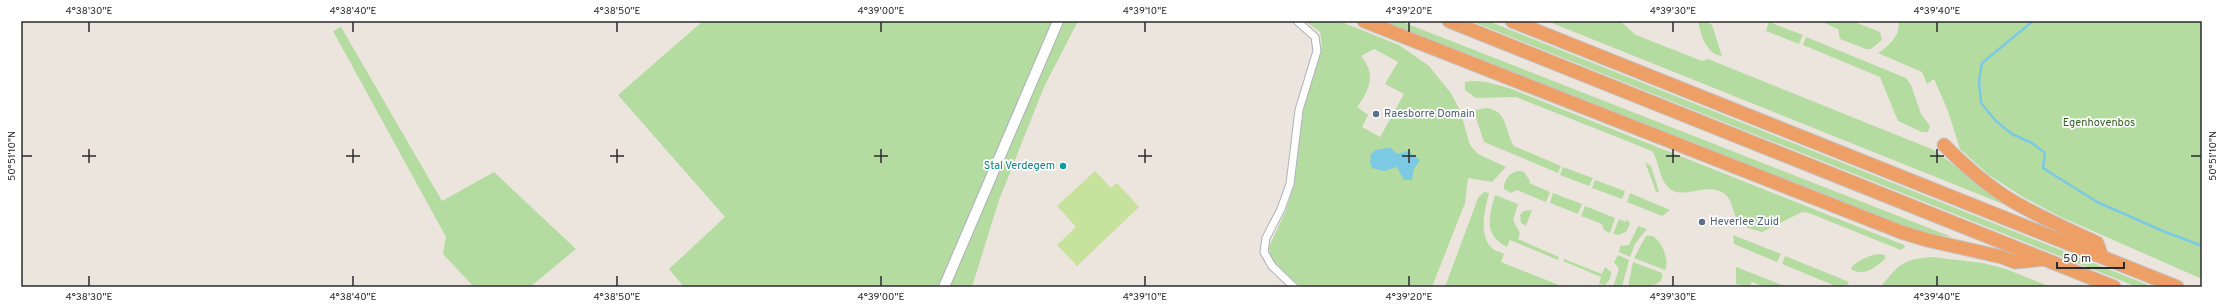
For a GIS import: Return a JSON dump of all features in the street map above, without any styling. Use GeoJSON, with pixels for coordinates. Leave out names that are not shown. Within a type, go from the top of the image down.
{"type":"FeatureCollection","features":[{"type":"Feature","properties":{"kind":"highway"},"geometry":{"type":"LineString","coordinates":[[1364,21],[1901,232],[2014,262],[2045,259]]}},
{"type":"Feature","properties":{"kind":"highway"},"geometry":{"type":"LineString","coordinates":[[1449,21],[2114,287]]}},
{"type":"Feature","properties":{"kind":"highway"},"geometry":{"type":"LineString","coordinates":[[1512,21],[2177,287]]}},
{"type":"Feature","properties":{"kind":"highway"},"geometry":{"type":"LineString","coordinates":[[1944,145],[1969,169],[2008,198],[2044,218],[2097,243],[2102,257]]}},
{"type":"Feature","properties":{"kind":"main road"},"geometry":{"type":"LineString","coordinates":[[944,287],[1058,21]]}},
{"type":"Feature","properties":{"kind":"street"},"geometry":{"type":"LineString","coordinates":[[1294,287],[1272,266],[1264,252],[1266,238],[1282,209],[1290,184],[1299,110],[1317,51],[1315,37],[1297,21]]}},
{"type":"Feature","properties":{"kind":"green space"},"geometry":{"type":"Polygon","coordinates":[[[703,21],[1078,21],[1044,87],[999,200],[972,287],[684,287],[669,269],[725,217],[618,95],[703,21]]]}},
{"type":"Feature","properties":{"kind":"green space"},"geometry":{"type":"Polygon","coordinates":[[[1305,21],[1339,21],[1399,45],[1429,66],[1450,92],[1460,110],[1470,145],[1478,154],[1506,167],[1492,182],[1468,178],[1465,203],[1432,287],[1301,287],[1271,259],[1269,247],[1286,210],[1294,185],[1304,106],[1322,46],[1320,32],[1305,21]],[[1374,49],[1361,56],[1369,70],[1370,83],[1365,95],[1357,107],[1368,115],[1362,127],[1380,137],[1404,94],[1385,84],[1398,62],[1374,49]]]}},
{"type":"Feature","properties":{"kind":"green space"},"geometry":{"type":"Polygon","coordinates":[[[1380,21],[1400,21],[1952,237],[1926,234],[1896,226],[1380,21]]]}},
{"type":"Feature","properties":{"kind":"green space"},"geometry":{"type":"Polygon","coordinates":[[[1471,21],[1488,21],[2153,287],[2137,287],[1471,21]]]}},
{"type":"Feature","properties":{"kind":"green space"},"geometry":{"type":"Polygon","coordinates":[[[1547,21],[1620,21],[1636,35],[1702,61],[1708,59],[1934,150],[2008,206],[1547,21]]]}},
{"type":"Feature","properties":{"kind":"green space"},"geometry":{"type":"Polygon","coordinates":[[[1698,21],[1705,21],[1712,25],[1722,56],[1712,52],[1708,48],[1703,38],[1698,21]]]}},
{"type":"Feature","properties":{"kind":"green space"},"geometry":{"type":"Polygon","coordinates":[[[1820,21],[1840,21],[1845,23],[1852,21],[1880,32],[1882,40],[1871,49],[1866,49],[1840,39],[1838,29],[1820,21]]]}},
{"type":"Feature","properties":{"kind":"green space","name":"Egenhovenbos"},"geometry":{"type":"Polygon","coordinates":[[[1898,21],[2202,21],[2202,279],[2061,217],[2023,197],[1989,175],[1960,149],[1948,111],[1934,79],[1927,84],[1922,72],[1878,53],[1893,40],[1898,31],[1898,21]]]}},
{"type":"Feature","properties":{"kind":"green space"},"geometry":{"type":"Polygon","coordinates":[[[1769,22],[1803,35],[1799,44],[1766,31],[1769,22]]]}},
{"type":"Feature","properties":{"kind":"green space"},"geometry":{"type":"Polygon","coordinates":[[[341,27],[442,201],[494,172],[576,249],[530,287],[474,287],[443,254],[446,237],[333,31],[341,27]]]}},
{"type":"Feature","properties":{"kind":"green space"},"geometry":{"type":"Polygon","coordinates":[[[1806,37],[1906,78],[1911,85],[1921,114],[1930,126],[1928,132],[1922,132],[1898,121],[1880,77],[1803,45],[1806,37]]]}},
{"type":"Feature","properties":{"kind":"green space"},"geometry":{"type":"Polygon","coordinates":[[[1465,82],[1486,82],[1509,88],[1904,245],[1905,247],[1901,250],[1809,213],[1802,212],[1762,232],[1747,228],[1737,219],[1729,200],[1722,192],[1709,189],[1683,193],[1671,190],[1666,185],[1660,173],[1652,151],[1516,97],[1476,98],[1465,90],[1465,82]]]}},
{"type":"Feature","properties":{"kind":"green space"},"geometry":{"type":"Polygon","coordinates":[[[1486,108],[1493,110],[1502,117],[1514,146],[1561,166],[1558,173],[1484,142],[1474,112],[1476,110],[1486,108]]]}},
{"type":"Feature","properties":{"kind":"green space"},"geometry":{"type":"Polygon","coordinates":[[[1645,162],[1651,166],[1659,192],[1656,192],[1645,162]]]}},
{"type":"Feature","properties":{"kind":"green space"},"geometry":{"type":"Polygon","coordinates":[[[1563,167],[1593,178],[1589,186],[1560,175],[1563,167]]]}},
{"type":"Feature","properties":{"kind":"green space"},"geometry":{"type":"Polygon","coordinates":[[[1095,171],[1111,188],[1117,183],[1139,207],[1077,266],[1057,245],[1076,227],[1057,206],[1095,171]]]}},
{"type":"Feature","properties":{"kind":"green space"},"geometry":{"type":"Polygon","coordinates":[[[1520,171],[1524,172],[1530,181],[1529,183],[1550,192],[1546,202],[1517,190],[1511,193],[1504,189],[1506,179],[1511,174],[1520,171]]]}},
{"type":"Feature","properties":{"kind":"green space"},"geometry":{"type":"Polygon","coordinates":[[[1595,180],[1625,191],[1622,199],[1592,188],[1595,180]]]}},
{"type":"Feature","properties":{"kind":"green space"},"geometry":{"type":"Polygon","coordinates":[[[1484,192],[1489,193],[1484,222],[1485,236],[1492,248],[1504,254],[1501,262],[1564,287],[1445,287],[1478,198],[1484,192]]]}},
{"type":"Feature","properties":{"kind":"green space"},"geometry":{"type":"Polygon","coordinates":[[[1553,193],[1582,204],[1578,214],[1550,203],[1553,193]]]}},
{"type":"Feature","properties":{"kind":"green space"},"geometry":{"type":"Polygon","coordinates":[[[1630,193],[1670,210],[1662,216],[1627,202],[1630,193]]]}},
{"type":"Feature","properties":{"kind":"green space"},"geometry":{"type":"Polygon","coordinates":[[[1495,195],[1518,204],[1513,220],[1520,233],[1518,239],[1559,257],[1558,260],[1510,240],[1507,247],[1494,237],[1491,231],[1490,218],[1495,195]]]}},
{"type":"Feature","properties":{"kind":"green space"},"geometry":{"type":"Polygon","coordinates":[[[1585,206],[1615,218],[1610,233],[1604,230],[1602,224],[1581,216],[1585,206]]]}},
{"type":"Feature","properties":{"kind":"green space"},"geometry":{"type":"Polygon","coordinates":[[[1532,210],[1526,226],[1521,223],[1520,215],[1524,211],[1532,210]]]}},
{"type":"Feature","properties":{"kind":"green space"},"geometry":{"type":"Polygon","coordinates":[[[1619,219],[1626,222],[1627,219],[1630,224],[1626,232],[1618,235],[1613,234],[1619,219]]]}},
{"type":"Feature","properties":{"kind":"green space"},"geometry":{"type":"Polygon","coordinates":[[[1638,226],[1647,229],[1635,244],[1630,257],[1619,252],[1620,246],[1629,245],[1638,226]]]}},
{"type":"Feature","properties":{"kind":"green space"},"geometry":{"type":"Polygon","coordinates":[[[1733,235],[1781,254],[1777,262],[1734,244],[1733,235]]]}},
{"type":"Feature","properties":{"kind":"green space"},"geometry":{"type":"Polygon","coordinates":[[[1646,236],[1656,238],[1662,246],[1666,256],[1665,270],[1634,258],[1646,236]]]}},
{"type":"Feature","properties":{"kind":"green space"},"geometry":{"type":"Polygon","coordinates":[[[1618,255],[1629,260],[1622,287],[1613,287],[1619,269],[1614,262],[1618,255]]]}},
{"type":"Feature","properties":{"kind":"green space"},"geometry":{"type":"Polygon","coordinates":[[[1872,255],[1885,255],[1885,259],[1873,268],[1864,272],[1851,269],[1852,266],[1863,259],[1872,255]]]}},
{"type":"Feature","properties":{"kind":"green space"},"geometry":{"type":"Polygon","coordinates":[[[1785,256],[1849,283],[1846,286],[1838,287],[1782,264],[1785,256]]]}},
{"type":"Feature","properties":{"kind":"green space"},"geometry":{"type":"Polygon","coordinates":[[[1932,257],[1983,263],[2006,269],[2051,287],[1881,287],[1892,273],[1902,264],[1914,259],[1932,257]]]}},
{"type":"Feature","properties":{"kind":"green space"},"geometry":{"type":"Polygon","coordinates":[[[1564,259],[1602,274],[1605,267],[1611,272],[1610,279],[1605,285],[1599,284],[1601,277],[1563,261],[1564,259]]]}},
{"type":"Feature","properties":{"kind":"green space"},"geometry":{"type":"Polygon","coordinates":[[[1633,262],[1662,273],[1662,278],[1659,282],[1650,286],[1628,287],[1633,262]]]}},
{"type":"Feature","properties":{"kind":"green space"},"geometry":{"type":"Polygon","coordinates":[[[1736,267],[1787,287],[1765,287],[1752,282],[1749,287],[1736,284],[1736,267]]]}},
{"type":"Feature","properties":{"kind":"water"},"geometry":{"type":"Polygon","coordinates":[[[1391,148],[1397,154],[1408,151],[1420,160],[1414,169],[1412,180],[1404,180],[1397,167],[1384,171],[1372,168],[1370,163],[1371,154],[1376,150],[1391,148]]]}},
{"type":"Feature","properties":{"kind":"waterway"},"geometry":{"type":"LineString","coordinates":[[2033,21],[1982,63],[1979,81],[1981,103],[1996,121],[2012,134],[2032,143],[2045,153],[2043,168],[2097,202],[2163,231],[2202,246]]}},
{"type":"Feature","properties":{"kind":"place","name":"Raesborre Domain"},"geometry":{"type":"Point","coordinates":[1376,114]}},
{"type":"Feature","properties":{"kind":"place","name":"Stal Verdegem"},"geometry":{"type":"Point","coordinates":[1063,166]}},
{"type":"Feature","properties":{"kind":"place","name":"Heverlee Zuid"},"geometry":{"type":"Point","coordinates":[1702,222]}}]}
